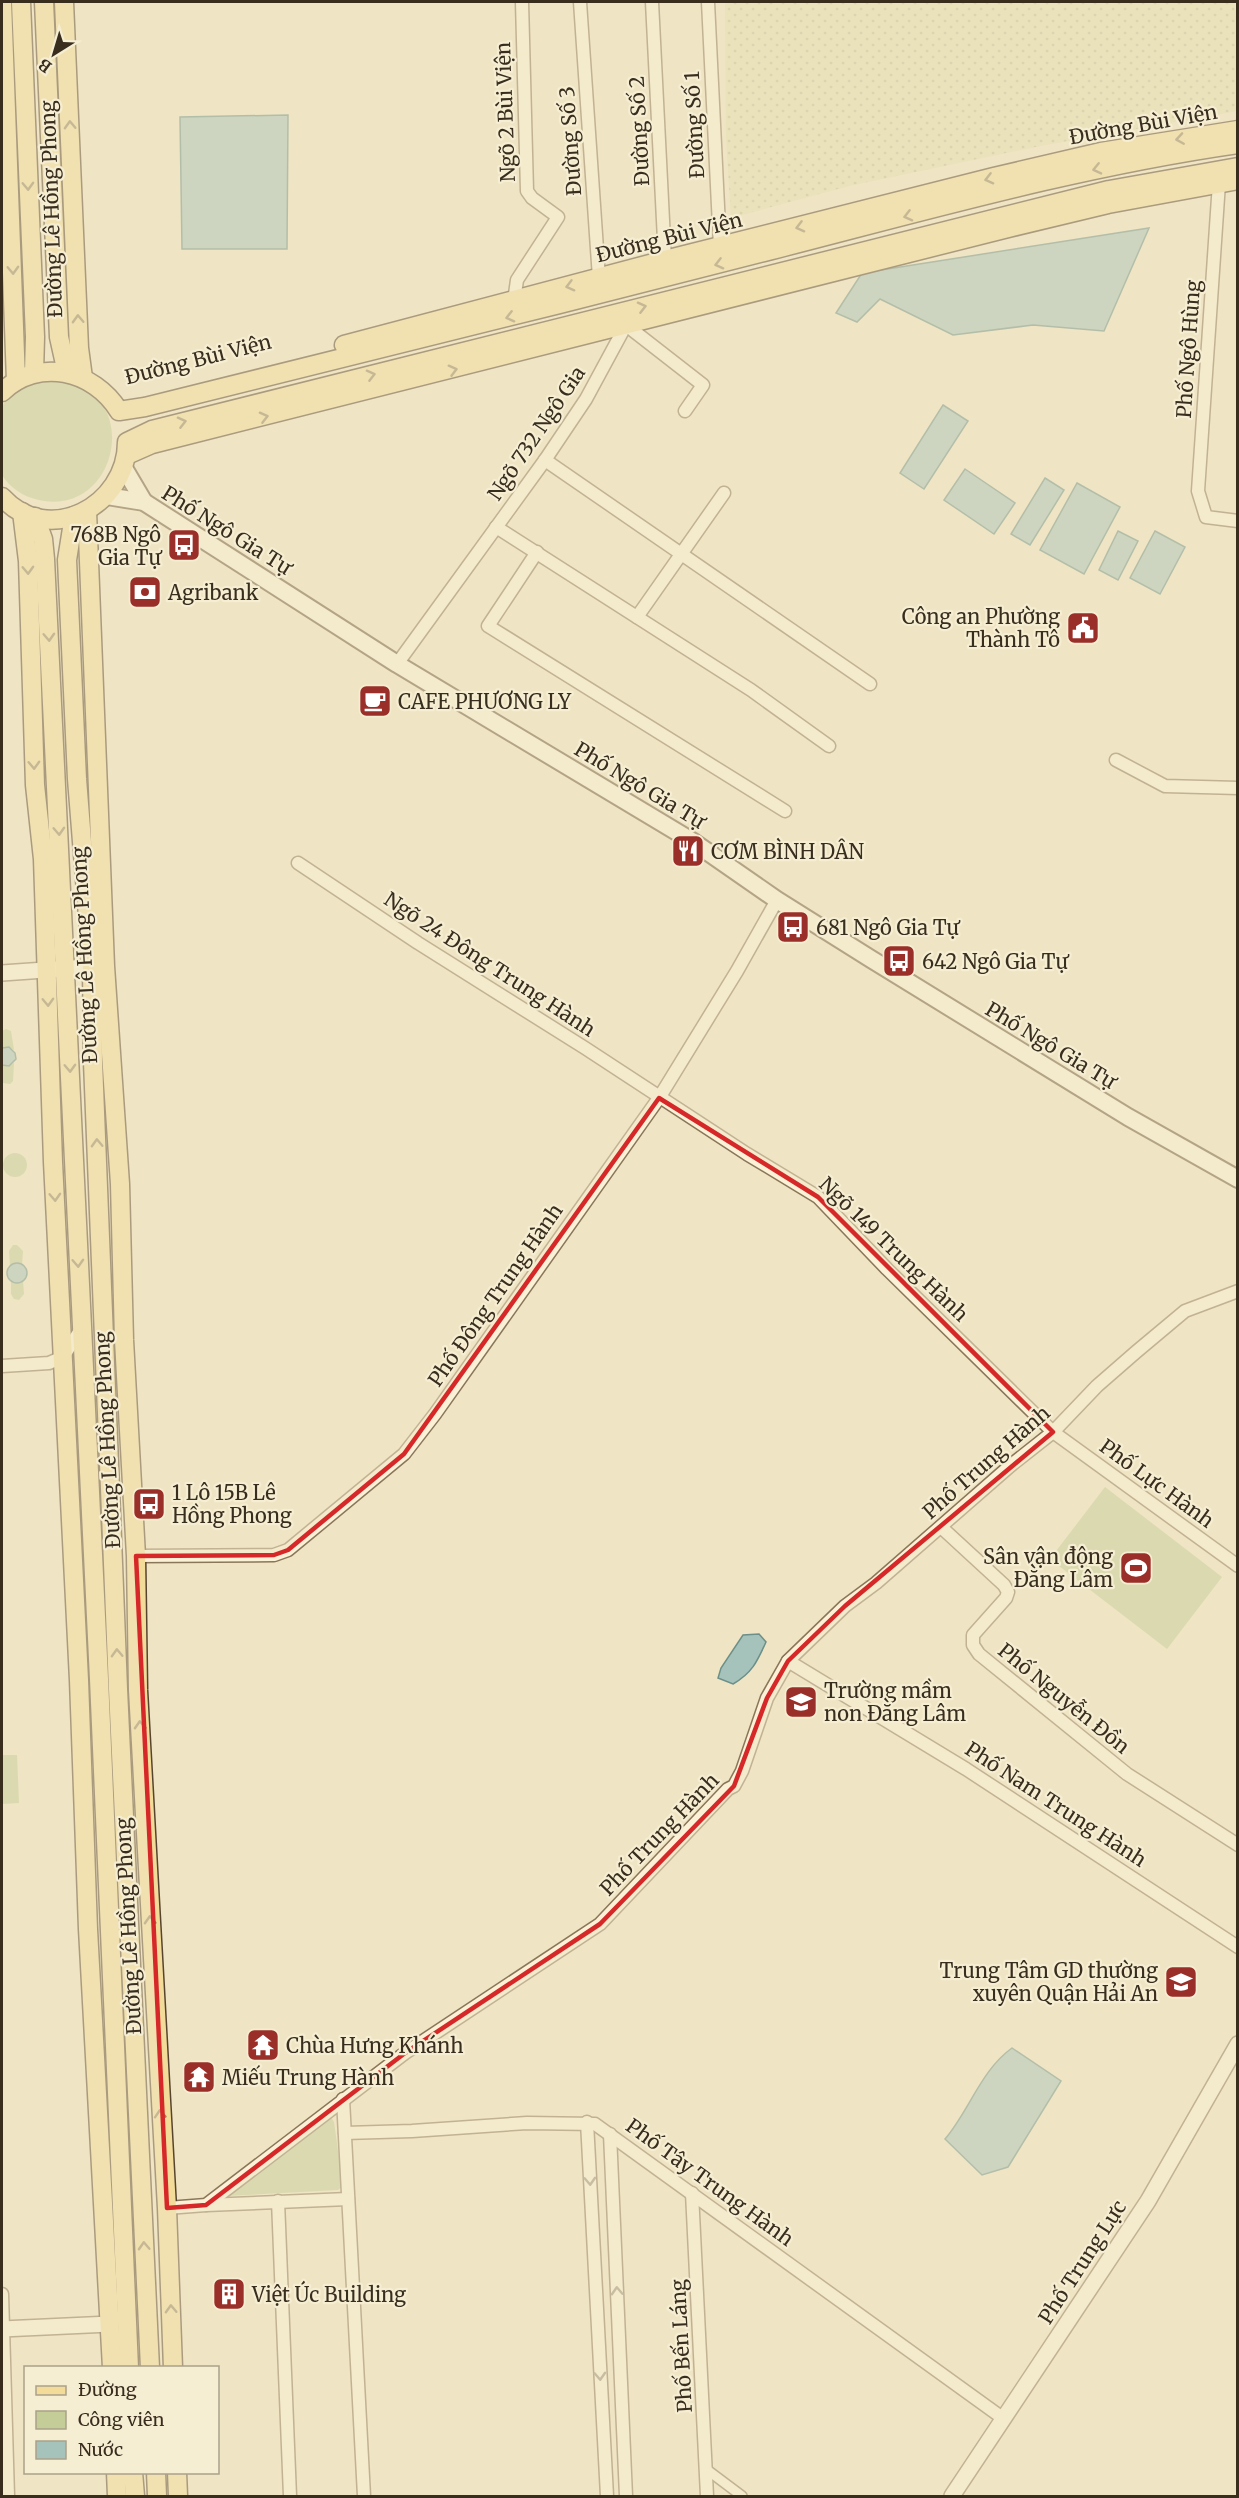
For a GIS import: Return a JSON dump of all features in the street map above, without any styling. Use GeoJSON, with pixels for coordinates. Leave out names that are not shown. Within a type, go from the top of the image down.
{"type":"FeatureCollection","features":[{"type":"Feature","properties":{"kind":"main road","name":"Đường Lê Hồng Phong"},"geometry":{"type":"LineString","coordinates":[[2,2],[6,388]]}},
{"type":"Feature","properties":{"kind":"main road","name":"Đường Lê Hồng Phong"},"geometry":{"type":"LineString","coordinates":[[21,2],[35,337],[34,373]]}},
{"type":"Feature","properties":{"kind":"main road","name":"Đường Lê Hồng Phong"},"geometry":{"type":"LineString","coordinates":[[44,2],[59,337],[75,375]]}},
{"type":"Feature","properties":{"kind":"main road","name":"Đường Lê Hồng Phong"},"geometry":{"type":"LineString","coordinates":[[64,2],[79,336],[75,375]]}},
{"type":"Feature","properties":{"kind":"main road","name":"Đường Bùi Viện"},"geometry":{"type":"LineString","coordinates":[[117,408],[664,260],[1101,152],[1238,130]]}},
{"type":"Feature","properties":{"kind":"main road","name":"Đường Bùi Viện"},"geometry":{"type":"LineString","coordinates":[[117,408],[548,308],[1000,192],[1104,168],[1238,144]]}},
{"type":"Feature","properties":{"kind":"main road"},"geometry":{"type":"LineString","coordinates":[[2,497],[29,514],[55,519],[81,514],[107,496],[117,483],[126,455],[163,427],[993,218],[1109,190],[1238,167]]}},
{"type":"Feature","properties":{"kind":"main road"},"geometry":{"type":"LineString","coordinates":[[126,455],[152,444],[1020,225],[1108,204],[1238,180]]}},
{"type":"Feature","properties":{"kind":"main road"},"geometry":{"type":"LineString","coordinates":[[6,388],[34,373],[75,375],[95,384],[117,408]]}},
{"type":"Feature","properties":{"kind":"main road"},"geometry":{"type":"LineString","coordinates":[[126,455],[144,502]]}},
{"type":"Feature","properties":{"kind":"main road"},"geometry":{"type":"LineString","coordinates":[[107,496],[144,502]]}},
{"type":"Feature","properties":{"kind":"main road","name":"Phố Ngô Gia Tự"},"geometry":{"type":"LineString","coordinates":[[144,502],[397,664],[692,841],[777,900],[1128,1117],[1238,1179]]}},
{"type":"Feature","properties":{"kind":"main road","name":"Đường Lê Hồng Phong"},"geometry":{"type":"LineString","coordinates":[[29,514],[43,539],[45,558],[100,1689],[129,2366]]}},
{"type":"Feature","properties":{"kind":"main road","name":"Đường Lê Hồng Phong"},"geometry":{"type":"LineString","coordinates":[[29,514],[28,561],[35,785],[43,859],[53,1162],[80,1689],[88,1929],[112,2366]]}},
{"type":"Feature","properties":{"kind":"main road","name":"Đường Lê Hồng Phong"},"geometry":{"type":"LineString","coordinates":[[81,514],[67,558],[76,779],[99,966],[120,1184],[124,1340],[136,1556],[138,1690],[167,2208],[173,2366]]}},
{"type":"Feature","properties":{"kind":"main road","name":"Đường Lê Hồng Phong"},"geometry":{"type":"LineString","coordinates":[[99,966],[93,1062],[118,1689],[150,2366]]}},
{"type":"Feature","properties":{"kind":"main road"},"geometry":{"type":"LineString","coordinates":[[80,1689],[138,1690]]}},
{"type":"Feature","properties":{"kind":"main road"},"geometry":{"type":"LineString","coordinates":[[98,2086],[117,2084]]}},
{"type":"Feature","properties":{"kind":"main road"},"geometry":{"type":"LineString","coordinates":[[137,2086],[159,2084]]}},
{"type":"Feature","properties":{"kind":"main road"},"geometry":{"type":"LineString","coordinates":[[116,2474],[117,2496]]}},
{"type":"Feature","properties":{"kind":"main road"},"geometry":{"type":"LineString","coordinates":[[133,2474],[135,2496]]}},
{"type":"Feature","properties":{"kind":"main road"},"geometry":{"type":"LineString","coordinates":[[156,2474],[157,2496]]}},
{"type":"Feature","properties":{"kind":"main road"},"geometry":{"type":"LineString","coordinates":[[177,2474],[178,2496]]}},
{"type":"Feature","properties":{"kind":"street","name":"Ngõ 2 Bùi Viện"},"geometry":{"type":"LineString","coordinates":[[514,301],[517,280],[558,217],[532,198],[527,191],[522,2]]}},
{"type":"Feature","properties":{"kind":"street","name":"Đường Số 3"},"geometry":{"type":"LineString","coordinates":[[580,2],[599,278]]}},
{"type":"Feature","properties":{"kind":"street","name":"Đường Số 2"},"geometry":{"type":"LineString","coordinates":[[652,2],[664,260]]}},
{"type":"Feature","properties":{"kind":"street","name":"Đường Số 1"},"geometry":{"type":"LineString","coordinates":[[708,2],[720,247]]}},
{"type":"Feature","properties":{"kind":"street","name":"Phố Ngô Hùng"},"geometry":{"type":"LineString","coordinates":[[1219,183],[1198,491],[1206,518],[1238,521]]}},
{"type":"Feature","properties":{"kind":"street"},"geometry":{"type":"LineString","coordinates":[[626,325],[703,385],[685,411]]}},
{"type":"Feature","properties":{"kind":"street","name":"Ngõ 732 Ngô Gia"},"geometry":{"type":"LineString","coordinates":[[397,664],[545,460],[586,399],[626,325]]}},
{"type":"Feature","properties":{"kind":"street"},"geometry":{"type":"LineString","coordinates":[[545,460],[870,684]]}},
{"type":"Feature","properties":{"kind":"street"},"geometry":{"type":"LineString","coordinates":[[637,616],[724,493]]}},
{"type":"Feature","properties":{"kind":"street"},"geometry":{"type":"LineString","coordinates":[[496,527],[751,690],[829,746]]}},
{"type":"Feature","properties":{"kind":"street"},"geometry":{"type":"LineString","coordinates":[[537,552],[488,626],[785,811]]}},
{"type":"Feature","properties":{"kind":"street"},"geometry":{"type":"LineString","coordinates":[[1116,760],[1165,786],[1238,788]]}},
{"type":"Feature","properties":{"kind":"street","name":"Ngõ 24 Đông Trung Hành"},"geometry":{"type":"LineString","coordinates":[[298,863],[659,1098]]}},
{"type":"Feature","properties":{"kind":"street","name":"Phố Đông Trung Hành"},"geometry":{"type":"LineString","coordinates":[[136,1556],[274,1555],[288,1550],[404,1454],[435,1414],[659,1098],[737,971],[777,900]]}},
{"type":"Feature","properties":{"kind":"street"},"geometry":{"type":"LineString","coordinates":[[2,973],[99,966]]}},
{"type":"Feature","properties":{"kind":"street","name":"Ngõ 149 Trung Hành"},"geometry":{"type":"LineString","coordinates":[[659,1098],[818,1197],[887,1269],[1053,1432]]}},
{"type":"Feature","properties":{"kind":"street","name":"Phố Trung Hành"},"geometry":{"type":"LineString","coordinates":[[206,2205],[405,2053],[600,1924],[728,1789],[734,1786],[745,1763],[767,1698],[788,1661],[845,1606],[1053,1432],[1097,1386],[1185,1311],[1238,1291]]}},
{"type":"Feature","properties":{"kind":"street"},"geometry":{"type":"LineString","coordinates":[[2,1366],[49,1363],[63,1357],[81,1329]]}},
{"type":"Feature","properties":{"kind":"street","name":"Phố Lực Hành"},"geometry":{"type":"LineString","coordinates":[[1053,1432],[1238,1566]]}},
{"type":"Feature","properties":{"kind":"street","name":"Phố Nguyễn Đồn"},"geometry":{"type":"LineString","coordinates":[[940,1527],[1004,1585],[1008,1592],[1006,1598],[973,1635],[973,1645],[979,1654],[1127,1774],[1238,1845]]}},
{"type":"Feature","properties":{"kind":"street","name":"Phố Nam Trung Hành"},"geometry":{"type":"LineString","coordinates":[[788,1661],[966,1768],[1238,1947]]}},
{"type":"Feature","properties":{"kind":"street","name":"Phố Trung Lực"},"geometry":{"type":"LineString","coordinates":[[952,2496],[1148,2201],[1238,2044]]}},
{"type":"Feature","properties":{"kind":"street"},"geometry":{"type":"LineString","coordinates":[[343,2099],[364,2496]]}},
{"type":"Feature","properties":{"kind":"street"},"geometry":{"type":"LineString","coordinates":[[587,2122],[607,2496]]}},
{"type":"Feature","properties":{"kind":"street","name":"Phố Tây Trung Hành"},"geometry":{"type":"LineString","coordinates":[[345,2133],[527,2123],[587,2122],[596,2124],[1004,2419]]}},
{"type":"Feature","properties":{"kind":"street"},"geometry":{"type":"LineString","coordinates":[[610,2134],[626,2496]]}},
{"type":"Feature","properties":{"kind":"street","name":"Phố Bến Láng"},"geometry":{"type":"LineString","coordinates":[[692,2193],[708,2496]]}},
{"type":"Feature","properties":{"kind":"street"},"geometry":{"type":"LineString","coordinates":[[167,2208],[348,2199]]}},
{"type":"Feature","properties":{"kind":"street"},"geometry":{"type":"LineString","coordinates":[[278,2201],[291,2496]]}},
{"type":"Feature","properties":{"kind":"street"},"geometry":{"type":"LineString","coordinates":[[2,2294],[8,2496]]}},
{"type":"Feature","properties":{"kind":"street"},"geometry":{"type":"LineString","coordinates":[[2,2328],[110,2324]]}},
{"type":"Feature","properties":{"kind":"street"},"geometry":{"type":"LineString","coordinates":[[706,2469],[741,2496]]}},
{"type":"Feature","properties":{"kind":"highlighted area"},"geometry":{"type":"Polygon","coordinates":[[[659,1098],[818,1197],[1053,1432],[845,1606],[788,1661],[767,1698],[734,1786],[600,1924],[405,2053],[206,2205],[167,2208],[136,1556],[274,1555],[288,1550],[404,1454],[659,1098]]]}},
{"type":"Feature","properties":{"kind":"shaded area"},"geometry":{"type":"Polygon","coordinates":[[[725,2],[1234,2],[1238,26],[1237,111],[1040,146],[849,186],[731,218],[726,136],[725,2]]]}},
{"type":"Feature","properties":{"kind":"green space"},"geometry":{"type":"Polygon","coordinates":[[[47,380],[70,383],[92,394],[106,411],[112,432],[110,455],[101,475],[86,491],[65,501],[39,500],[28,497],[13,488],[2,475],[2,406],[22,388],[47,380]]]}},
{"type":"Feature","properties":{"kind":"green space"},"geometry":{"type":"Polygon","coordinates":[[[6,1029],[11,1031],[14,1050],[9,1047],[2,1048],[2,1031],[6,1029]]]}},
{"type":"Feature","properties":{"kind":"green space"},"geometry":{"type":"Polygon","coordinates":[[[14,1063],[13,1081],[10,1084],[3,1083],[2,1065],[14,1063]]]}},
{"type":"Feature","properties":{"kind":"green space"},"geometry":{"type":"Polygon","coordinates":[[[15,1153],[23,1157],[27,1165],[23,1173],[15,1177],[7,1173],[3,1165],[7,1157],[15,1153]]]}},
{"type":"Feature","properties":{"kind":"green space"},"geometry":{"type":"Polygon","coordinates":[[[13,1245],[17,1245],[23,1251],[22,1265],[10,1266],[9,1251],[13,1245]]]}},
{"type":"Feature","properties":{"kind":"green space"},"geometry":{"type":"Polygon","coordinates":[[[11,1281],[23,1281],[24,1294],[19,1300],[14,1299],[11,1294],[11,1281]]]}},
{"type":"Feature","properties":{"kind":"green space","name":"Sân vận động Đằng Lâm"},"geometry":{"type":"Polygon","coordinates":[[[1105,1487],[1222,1577],[1167,1649],[1050,1559],[1105,1487]]]}},
{"type":"Feature","properties":{"kind":"green space"},"geometry":{"type":"Polygon","coordinates":[[[2,1755],[17,1755],[19,1803],[2,1804],[2,1755]]]}},
{"type":"Feature","properties":{"kind":"green space"},"geometry":{"type":"Polygon","coordinates":[[[331,2117],[334,2122],[343,2186],[338,2190],[227,2196],[331,2117]]]}},
{"type":"Feature","properties":{"kind":"water"},"geometry":{"type":"Polygon","coordinates":[[[288,115],[287,249],[182,249],[180,117],[288,115]]]}},
{"type":"Feature","properties":{"kind":"water"},"geometry":{"type":"Polygon","coordinates":[[[1149,228],[1104,331],[1033,325],[953,335],[880,299],[857,322],[836,313],[862,273],[1149,228]]]}},
{"type":"Feature","properties":{"kind":"water"},"geometry":{"type":"Polygon","coordinates":[[[943,405],[968,421],[924,489],[900,473],[943,405]]]}},
{"type":"Feature","properties":{"kind":"water"},"geometry":{"type":"Polygon","coordinates":[[[965,469],[1015,503],[994,534],[944,500],[965,469]]]}},
{"type":"Feature","properties":{"kind":"water"},"geometry":{"type":"Polygon","coordinates":[[[1045,478],[1064,490],[1030,545],[1011,534],[1045,478]]]}},
{"type":"Feature","properties":{"kind":"water"},"geometry":{"type":"Polygon","coordinates":[[[1077,483],[1120,507],[1084,574],[1040,550],[1077,483]]]}},
{"type":"Feature","properties":{"kind":"water"},"geometry":{"type":"Polygon","coordinates":[[[1118,531],[1138,541],[1118,580],[1099,570],[1118,531]]]}},
{"type":"Feature","properties":{"kind":"water"},"geometry":{"type":"Polygon","coordinates":[[[1155,531],[1185,547],[1160,594],[1130,578],[1155,531]]]}},
{"type":"Feature","properties":{"kind":"water"},"geometry":{"type":"Polygon","coordinates":[[[9,1047],[15,1053],[16,1059],[9,1066],[2,1065],[2,1048],[9,1047]]]}},
{"type":"Feature","properties":{"kind":"water"},"geometry":{"type":"Polygon","coordinates":[[[17,1263],[24,1266],[27,1273],[24,1280],[17,1283],[10,1280],[7,1273],[10,1266],[17,1263]]]}},
{"type":"Feature","properties":{"kind":"water"},"geometry":{"type":"Polygon","coordinates":[[[759,1634],[766,1642],[757,1661],[749,1671],[733,1684],[718,1678],[721,1668],[743,1635],[759,1634]]]}},
{"type":"Feature","properties":{"kind":"water"},"geometry":{"type":"Polygon","coordinates":[[[1012,2048],[1061,2081],[1008,2167],[982,2175],[945,2139],[992,2068],[1012,2048]]]}},
{"type":"Feature","properties":{"kind":"place","name":"768B Ngô Gia Tự"},"geometry":{"type":"Point","coordinates":[184,545]}},
{"type":"Feature","properties":{"kind":"place","name":"Agribank"},"geometry":{"type":"Point","coordinates":[145,592]}},
{"type":"Feature","properties":{"kind":"place","name":"Công an Phường Thành Tô"},"geometry":{"type":"Point","coordinates":[1083,628]}},
{"type":"Feature","properties":{"kind":"place","name":"CAFE PHƯƠNG LY"},"geometry":{"type":"Point","coordinates":[375,701]}},
{"type":"Feature","properties":{"kind":"place","name":"CƠM BÌNH DÂN"},"geometry":{"type":"Point","coordinates":[688,851]}},
{"type":"Feature","properties":{"kind":"place","name":"681 Ngô Gia Tự"},"geometry":{"type":"Point","coordinates":[793,927]}},
{"type":"Feature","properties":{"kind":"place","name":"642 Ngô Gia Tự"},"geometry":{"type":"Point","coordinates":[899,961]}},
{"type":"Feature","properties":{"kind":"place","name":"1 Lô 15B Lê Hồng Phong"},"geometry":{"type":"Point","coordinates":[149,1504]}},
{"type":"Feature","properties":{"kind":"place","name":"Sân vận động Đằng Lâm"},"geometry":{"type":"Point","coordinates":[1136,1568]}},
{"type":"Feature","properties":{"kind":"place","name":"Trường mầm non Đằng Lâm"},"geometry":{"type":"Point","coordinates":[801,1702]}},
{"type":"Feature","properties":{"kind":"place","name":"Trung Tâm GD thường xuyên Quận Hải An"},"geometry":{"type":"Point","coordinates":[1181,1982]}},
{"type":"Feature","properties":{"kind":"place","name":"Chùa Hưng Khánh"},"geometry":{"type":"Point","coordinates":[263,2045]}},
{"type":"Feature","properties":{"kind":"place","name":"Miếu Trung Hành"},"geometry":{"type":"Point","coordinates":[199,2077]}},
{"type":"Feature","properties":{"kind":"place","name":"Việt Úc Building"},"geometry":{"type":"Point","coordinates":[229,2294]}}]}
